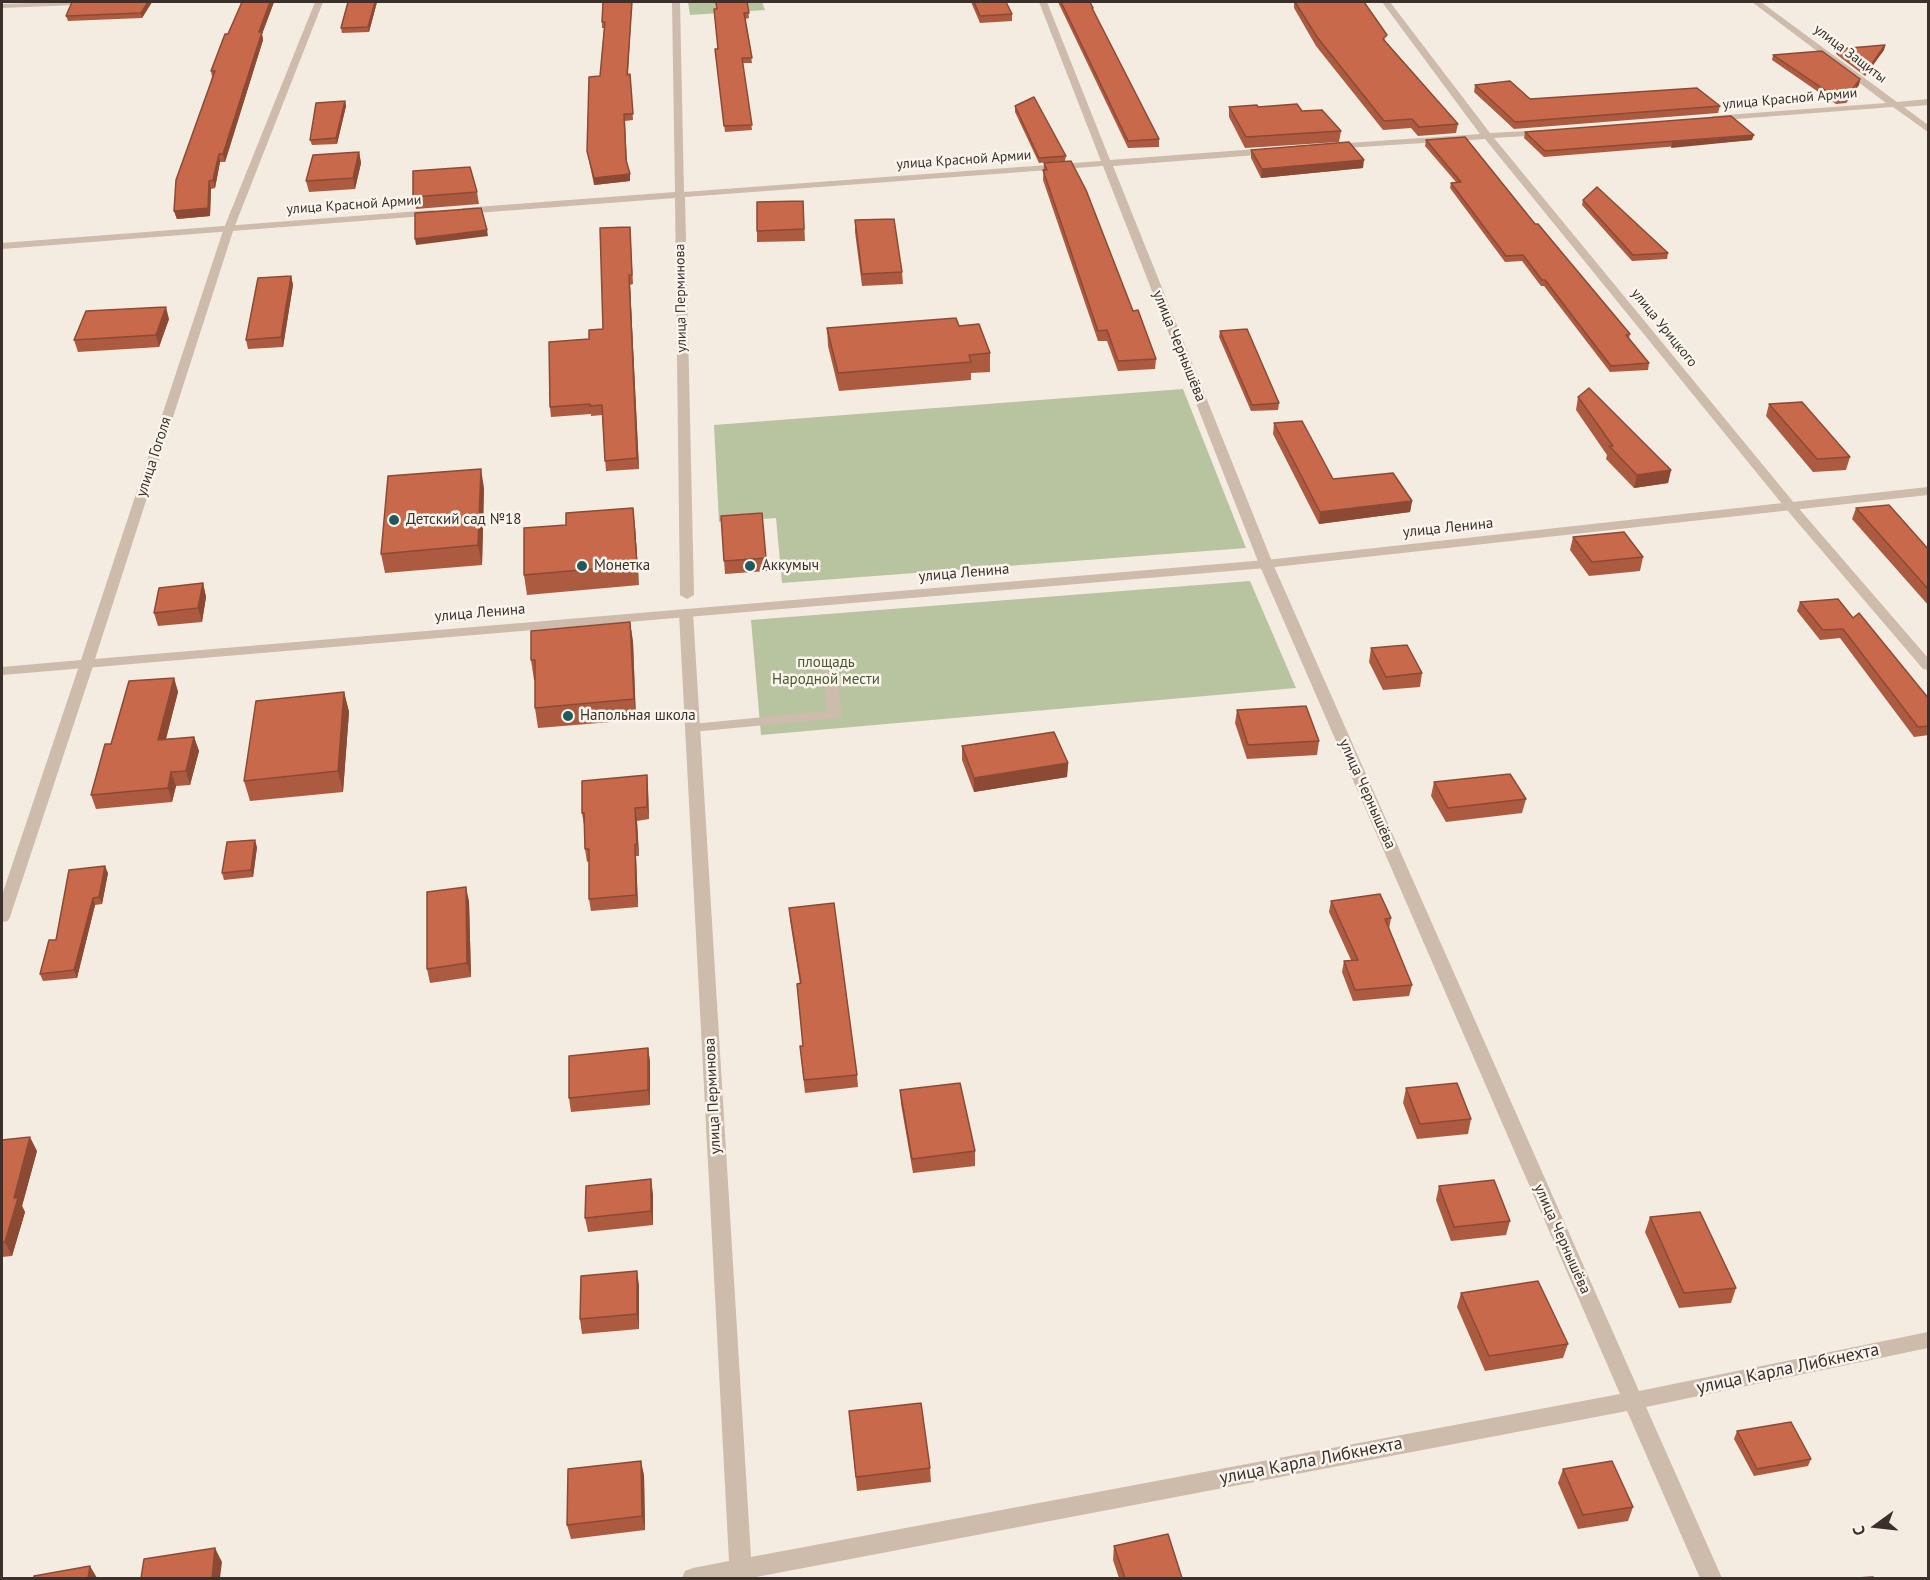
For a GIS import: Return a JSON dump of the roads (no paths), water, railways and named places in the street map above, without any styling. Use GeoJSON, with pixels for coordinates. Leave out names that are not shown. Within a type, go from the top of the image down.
{"type":"FeatureCollection","features":[{"type":"Feature","properties":{"kind":"street"},"geometry":{"type":"LineString","coordinates":[[2,6],[102,2]]}},
{"type":"Feature","properties":{"kind":"street","name":"улица Гоголя"},"geometry":{"type":"LineString","coordinates":[[2,917],[229,228],[319,2]]}},
{"type":"Feature","properties":{"kind":"street","name":"улица Перминова"},"geometry":{"type":"LineString","coordinates":[[675,2],[686,604],[741,1573]]}},
{"type":"Feature","properties":{"kind":"street","name":"улица Чернышёва"},"geometry":{"type":"LineString","coordinates":[[1043,2],[1266,564],[1711,1578]]}},
{"type":"Feature","properties":{"kind":"street","name":"улица Урицкого"},"geometry":{"type":"LineString","coordinates":[[1386,2],[1487,136],[1791,507],[1929,666]]}},
{"type":"Feature","properties":{"kind":"street","name":"улица Защиты"},"geometry":{"type":"LineString","coordinates":[[1756,2],[1929,129]]}},
{"type":"Feature","properties":{"kind":"street","name":"улица Красной Армии"},"geometry":{"type":"LineString","coordinates":[[1697,120],[1929,102]]}},
{"type":"Feature","properties":{"kind":"street"},"geometry":{"type":"LineString","coordinates":[[1320,148],[1557,131]]}},
{"type":"Feature","properties":{"kind":"street","name":"улица Красной Армии"},"geometry":{"type":"LineString","coordinates":[[454,211],[1284,150]]}},
{"type":"Feature","properties":{"kind":"street","name":"улица Красной Армии"},"geometry":{"type":"LineString","coordinates":[[2,246],[442,212]]}},
{"type":"Feature","properties":{"kind":"street","name":"улица Ленина"},"geometry":{"type":"LineString","coordinates":[[2,670],[686,604],[1266,564],[1929,491]]}},
{"type":"Feature","properties":{"kind":"street"},"geometry":{"type":"LineString","coordinates":[[692,728],[835,715],[828,661]]}},
{"type":"Feature","properties":{"kind":"street","name":"улица Карла Либкнехта"},"geometry":{"type":"LineString","coordinates":[[693,1578],[741,1573],[1632,1401],[1929,1340]]}},
{"type":"Feature","properties":{"kind":"place","name":"Детский сад №18"},"geometry":{"type":"Point","coordinates":[394,520]}},
{"type":"Feature","properties":{"kind":"place","name":"Монетка"},"geometry":{"type":"Point","coordinates":[582,566]}},
{"type":"Feature","properties":{"kind":"place","name":"Аккумыч"},"geometry":{"type":"Point","coordinates":[750,566]}},
{"type":"Feature","properties":{"kind":"place","name":"Напольная школа"},"geometry":{"type":"Point","coordinates":[568,716]}},
{"type":"Feature","properties":{"kind":"park label","name":"площадь Народной мести"},"geometry":{"type":"Point","coordinates":[826,672]}}]}
